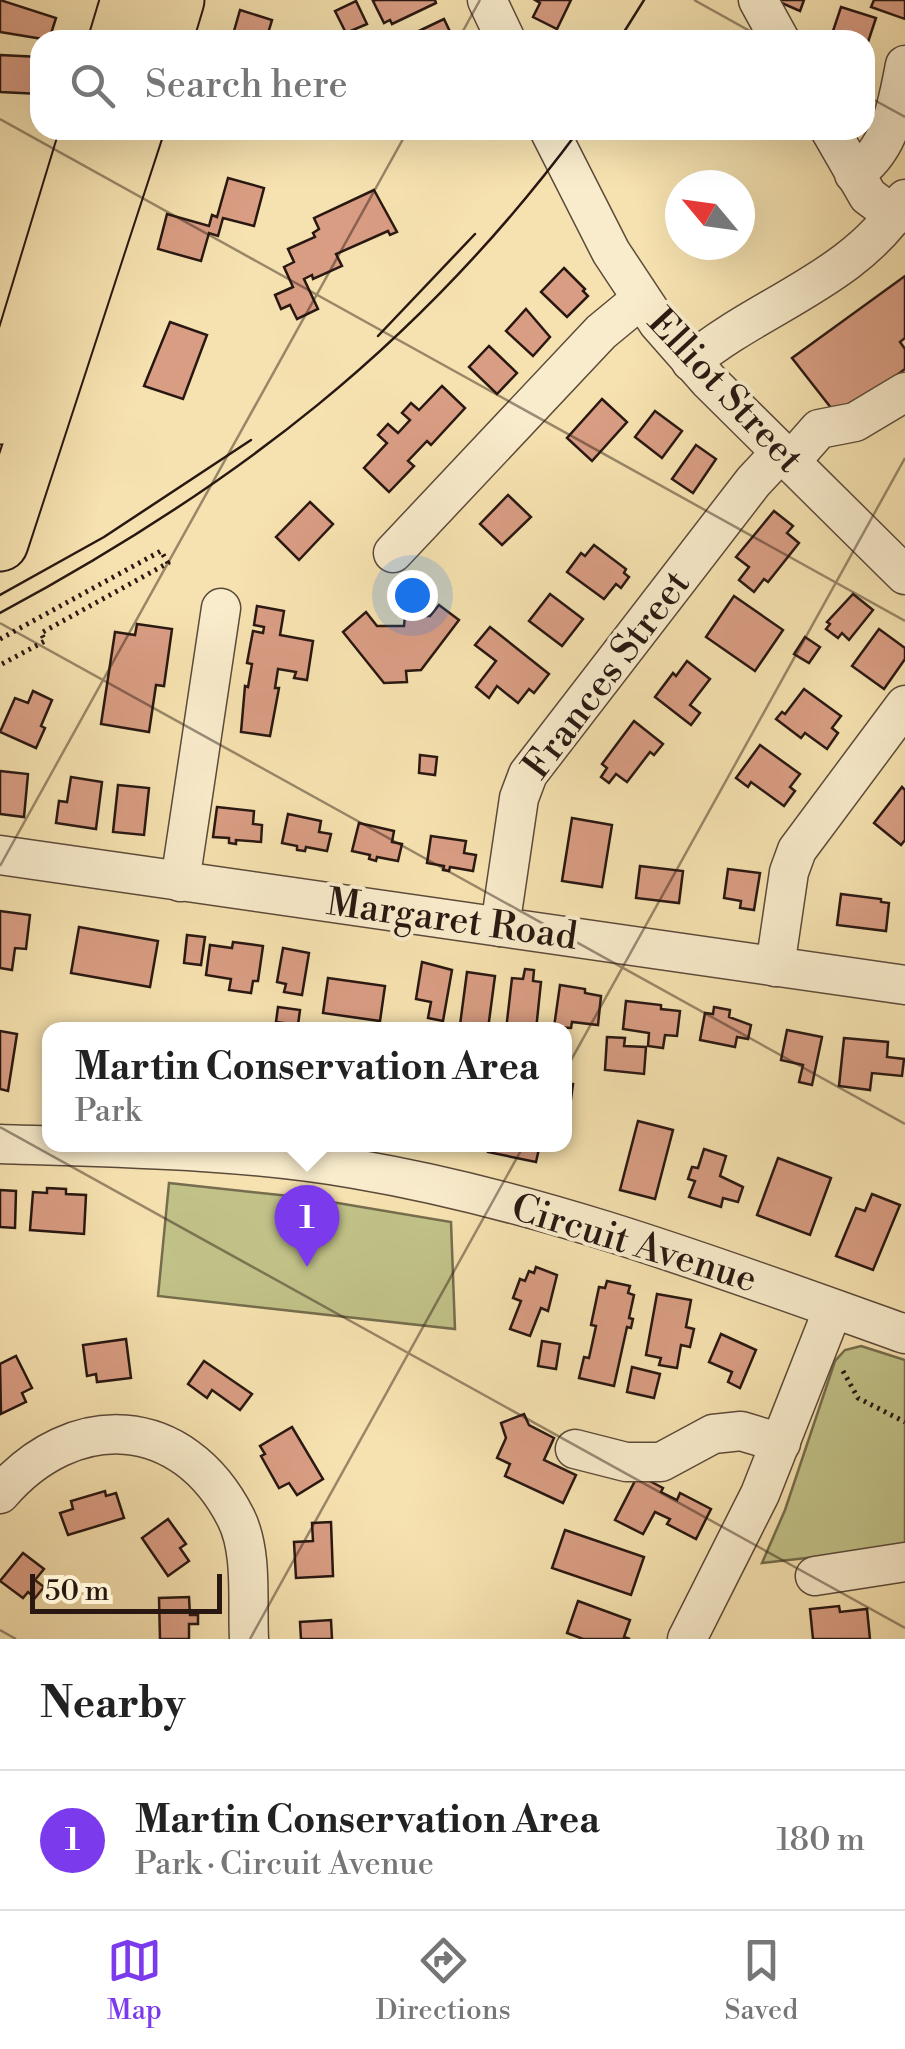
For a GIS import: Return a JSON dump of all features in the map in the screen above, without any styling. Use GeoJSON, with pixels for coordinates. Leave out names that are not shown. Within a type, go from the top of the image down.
{"type":"FeatureCollection","features":[{"type":"Feature","properties":{"kind":"highway"},"geometry":{"type":"LineString","coordinates":[[119,30],[129,0]]}},
{"type":"Feature","properties":{"kind":"highway"},"geometry":{"type":"LineString","coordinates":[[167,30],[176,0]]}},
{"type":"Feature","properties":{"kind":"highway"},"geometry":{"type":"LineString","coordinates":[[0,424],[9,365],[86,140]]}},
{"type":"Feature","properties":{"kind":"highway"},"geometry":{"type":"LineString","coordinates":[[0,543],[132,140]]}},
{"type":"Feature","properties":{"kind":"street"},"geometry":{"type":"LineString","coordinates":[[487,0],[501,30]]}},
{"type":"Feature","properties":{"kind":"street"},"geometry":{"type":"LineString","coordinates":[[758,0],[774,30]]}},
{"type":"Feature","properties":{"kind":"street"},"geometry":{"type":"LineString","coordinates":[[854,174],[873,159],[887,136],[905,65]]}},
{"type":"Feature","properties":{"kind":"street","name":"Elliot Street"},"geometry":{"type":"LineString","coordinates":[[554,140],[598,229],[641,299],[691,362],[905,574]]}},
{"type":"Feature","properties":{"kind":"street"},"geometry":{"type":"LineString","coordinates":[[691,362],[722,338],[848,262],[874,241],[900,208],[868,196],[835,140]]}},
{"type":"Feature","properties":{"kind":"street"},"geometry":{"type":"LineString","coordinates":[[394,553],[601,332],[641,299]]}},
{"type":"Feature","properties":{"kind":"street","name":"Frances Street"},"geometry":{"type":"LineString","coordinates":[[500,927],[520,798],[528,774],[752,482],[819,429],[854,422],[905,392]]}},
{"type":"Feature","properties":{"kind":"street"},"geometry":{"type":"LineString","coordinates":[[180,882],[221,608]]}},
{"type":"Feature","properties":{"kind":"street"},"geometry":{"type":"LineString","coordinates":[[775,967],[789,872],[796,850],[905,705]]}},
{"type":"Feature","properties":{"kind":"street","name":"Margaret Road"},"geometry":{"type":"LineString","coordinates":[[0,855],[905,985]]}},
{"type":"Feature","properties":{"kind":"street","name":"Circuit Avenue"},"geometry":{"type":"LineString","coordinates":[[0,1144],[42,1146]]}},
{"type":"Feature","properties":{"kind":"street","name":"Circuit Avenue"},"geometry":{"type":"LineString","coordinates":[[189,1152],[316,1164],[474,1195],[618,1235],[905,1334]]}},
{"type":"Feature","properties":{"kind":"street"},"geometry":{"type":"LineString","coordinates":[[687,1639],[782,1443],[834,1308]]}},
{"type":"Feature","properties":{"kind":"street"},"geometry":{"type":"LineString","coordinates":[[575,1449],[626,1462],[661,1462],[713,1434],[741,1431],[782,1443]]}},
{"type":"Feature","properties":{"kind":"street"},"geometry":{"type":"LineString","coordinates":[[0,1494],[40,1456],[69,1442],[135,1434],[167,1443],[196,1463],[237,1520],[244,1546],[249,1639]]}},
{"type":"Feature","properties":{"kind":"street"},"geometry":{"type":"LineString","coordinates":[[815,1576],[905,1562]]}},
{"type":"Feature","properties":{"kind":"path"},"geometry":{"type":"LineString","coordinates":[[0,639],[161,550],[168,563],[41,633],[45,641],[0,665]]}},
{"type":"Feature","properties":{"kind":"path"},"geometry":{"type":"LineString","coordinates":[[834,1308],[843,1371],[858,1398],[905,1422]]}},
{"type":"Feature","properties":{"kind":"green space"},"geometry":{"type":"Polygon","coordinates":[[[169,1183],[308,1198],[451,1222],[455,1329],[158,1296],[169,1183]]]}},
{"type":"Feature","properties":{"kind":"green space"},"geometry":{"type":"Polygon","coordinates":[[[861,1346],[905,1360],[905,1547],[762,1563],[785,1510],[835,1361],[845,1350],[861,1346]]]}},
{"type":"Feature","properties":{"kind":"building"},"geometry":{"type":"Polygon","coordinates":[[[0,0],[56,18],[52,30],[30,30],[30,37],[0,32],[0,0]]]}},
{"type":"Feature","properties":{"kind":"building"},"geometry":{"type":"Polygon","coordinates":[[[535,0],[571,0],[557,29],[533,17],[540,3],[535,0]]]}},
{"type":"Feature","properties":{"kind":"building"},"geometry":{"type":"Polygon","coordinates":[[[775,0],[804,0],[800,11],[775,0]]]}},
{"type":"Feature","properties":{"kind":"building"},"geometry":{"type":"Polygon","coordinates":[[[874,0],[905,0],[905,19],[871,7],[874,0]]]}},
{"type":"Feature","properties":{"kind":"building"},"geometry":{"type":"Polygon","coordinates":[[[356,1],[367,24],[344,30],[335,11],[356,1]]]}},
{"type":"Feature","properties":{"kind":"building"},"geometry":{"type":"Polygon","coordinates":[[[373,1],[436,3],[392,24],[390,20],[384,23],[373,1]]]}},
{"type":"Feature","properties":{"kind":"building"},"geometry":{"type":"Polygon","coordinates":[[[841,7],[876,18],[872,30],[833,30],[841,7]]]}},
{"type":"Feature","properties":{"kind":"building"},"geometry":{"type":"Polygon","coordinates":[[[240,10],[272,20],[269,30],[234,30],[240,10]]]}},
{"type":"Feature","properties":{"kind":"building"},"geometry":{"type":"Polygon","coordinates":[[[444,19],[449,30],[421,30],[444,19]]]}},
{"type":"Feature","properties":{"kind":"building"},"geometry":{"type":"Polygon","coordinates":[[[0,55],[30,56],[30,94],[0,92],[0,55]]]}},
{"type":"Feature","properties":{"kind":"building"},"geometry":{"type":"Polygon","coordinates":[[[228,178],[264,188],[254,226],[223,218],[218,236],[209,233],[201,261],[158,249],[167,214],[209,226],[212,215],[217,217],[228,178]]]}},
{"type":"Feature","properties":{"kind":"building"},"geometry":{"type":"Polygon","coordinates":[[[374,190],[397,232],[390,235],[388,231],[336,254],[342,266],[304,279],[318,309],[297,319],[290,305],[281,309],[275,295],[293,287],[284,267],[294,262],[288,249],[315,237],[313,233],[319,229],[314,218],[374,190]]]}},
{"type":"Feature","properties":{"kind":"building"},"geometry":{"type":"Polygon","coordinates":[[[564,268],[588,296],[567,317],[541,292],[564,268]]]}},
{"type":"Feature","properties":{"kind":"building"},"geometry":{"type":"Polygon","coordinates":[[[905,276],[905,338],[900,342],[905,349],[905,369],[839,418],[792,358],[905,276]]]}},
{"type":"Feature","properties":{"kind":"building"},"geometry":{"type":"Polygon","coordinates":[[[526,309],[550,337],[533,356],[506,331],[526,309]]]}},
{"type":"Feature","properties":{"kind":"building"},"geometry":{"type":"Polygon","coordinates":[[[170,322],[207,335],[183,399],[144,386],[170,322]]]}},
{"type":"Feature","properties":{"kind":"building"},"geometry":{"type":"Polygon","coordinates":[[[489,346],[517,373],[497,394],[469,367],[489,346]]]}},
{"type":"Feature","properties":{"kind":"building"},"geometry":{"type":"Polygon","coordinates":[[[442,386],[465,408],[431,445],[427,441],[408,461],[414,466],[389,492],[364,468],[387,443],[378,435],[388,424],[398,433],[410,420],[402,413],[411,403],[419,410],[442,386]]]}},
{"type":"Feature","properties":{"kind":"building"},"geometry":{"type":"Polygon","coordinates":[[[602,399],[627,422],[592,461],[567,438],[602,399]]]}},
{"type":"Feature","properties":{"kind":"building"},"geometry":{"type":"Polygon","coordinates":[[[655,411],[682,431],[662,458],[635,437],[655,411]]]}},
{"type":"Feature","properties":{"kind":"building"},"geometry":{"type":"Polygon","coordinates":[[[696,445],[716,459],[693,493],[672,479],[696,445]]]}},
{"type":"Feature","properties":{"kind":"building"},"geometry":{"type":"Polygon","coordinates":[[[508,495],[531,517],[502,545],[480,524],[508,495]]]}},
{"type":"Feature","properties":{"kind":"building"},"geometry":{"type":"Polygon","coordinates":[[[310,502],[333,524],[299,560],[276,537],[310,502]]]}},
{"type":"Feature","properties":{"kind":"building"},"geometry":{"type":"Polygon","coordinates":[[[774,511],[793,526],[787,533],[799,543],[768,582],[764,579],[754,592],[739,580],[749,567],[736,557],[774,511]]]}},
{"type":"Feature","properties":{"kind":"building"},"geometry":{"type":"Polygon","coordinates":[[[594,545],[626,569],[624,573],[629,577],[621,588],[616,584],[604,599],[567,572],[581,553],[585,556],[594,545]]]}},
{"type":"Feature","properties":{"kind":"building"},"geometry":{"type":"Polygon","coordinates":[[[550,594],[583,619],[562,646],[529,621],[550,594]]]}},
{"type":"Feature","properties":{"kind":"building"},"geometry":{"type":"Polygon","coordinates":[[[853,594],[873,610],[849,640],[842,633],[838,638],[826,629],[830,624],[827,622],[853,594]]]}},
{"type":"Feature","properties":{"kind":"building"},"geometry":{"type":"Polygon","coordinates":[[[734,596],[783,630],[755,671],[706,637],[734,596]]]}},
{"type":"Feature","properties":{"kind":"building"},"geometry":{"type":"Polygon","coordinates":[[[439,605],[459,620],[421,670],[406,671],[407,682],[384,683],[343,632],[366,612],[377,626],[404,626],[405,616],[430,616],[439,605]]]}},
{"type":"Feature","properties":{"kind":"building"},"geometry":{"type":"Polygon","coordinates":[[[257,606],[284,611],[280,635],[313,641],[307,680],[294,678],[296,672],[278,669],[275,688],[279,688],[270,736],[241,732],[253,631],[263,633],[264,627],[254,625],[257,606]]]}},
{"type":"Feature","properties":{"kind":"building"},"geometry":{"type":"Polygon","coordinates":[[[137,624],[172,629],[164,686],[156,685],[149,732],[101,724],[115,632],[135,635],[137,624]]]}},
{"type":"Feature","properties":{"kind":"building"},"geometry":{"type":"Polygon","coordinates":[[[490,627],[549,674],[534,693],[529,689],[518,703],[497,686],[489,698],[476,687],[496,661],[475,645],[490,627]]]}},
{"type":"Feature","properties":{"kind":"building"},"geometry":{"type":"Polygon","coordinates":[[[879,629],[905,648],[905,659],[884,689],[852,666],[879,629]]]}},
{"type":"Feature","properties":{"kind":"building"},"geometry":{"type":"Polygon","coordinates":[[[805,637],[820,647],[809,663],[794,654],[805,637]]]}},
{"type":"Feature","properties":{"kind":"building"},"geometry":{"type":"Polygon","coordinates":[[[687,661],[710,679],[690,705],[700,713],[691,725],[655,697],[687,661]]]}},
{"type":"Feature","properties":{"kind":"building"},"geometry":{"type":"Polygon","coordinates":[[[804,689],[841,716],[832,728],[838,733],[827,749],[805,733],[801,738],[776,719],[782,712],[785,714],[804,689]]]}},
{"type":"Feature","properties":{"kind":"building"},"geometry":{"type":"Polygon","coordinates":[[[33,691],[52,700],[36,748],[0,732],[15,698],[28,703],[33,691]]]}},
{"type":"Feature","properties":{"kind":"building"},"geometry":{"type":"Polygon","coordinates":[[[634,721],[663,744],[654,755],[650,752],[627,782],[616,774],[609,783],[601,777],[607,768],[602,764],[634,721]]]}},
{"type":"Feature","properties":{"kind":"building"},"geometry":{"type":"Polygon","coordinates":[[[760,745],[800,774],[790,787],[795,791],[784,806],[751,782],[748,787],[736,778],[760,745]]]}},
{"type":"Feature","properties":{"kind":"building"},"geometry":{"type":"Polygon","coordinates":[[[420,755],[437,757],[435,775],[419,773],[420,755]]]}},
{"type":"Feature","properties":{"kind":"building"},"geometry":{"type":"Polygon","coordinates":[[[0,771],[28,774],[24,817],[0,814],[0,771]]]}},
{"type":"Feature","properties":{"kind":"building"},"geometry":{"type":"Polygon","coordinates":[[[71,777],[102,782],[96,829],[56,823],[59,801],[67,802],[71,777]]]}},
{"type":"Feature","properties":{"kind":"building"},"geometry":{"type":"Polygon","coordinates":[[[118,785],[149,788],[144,835],[113,832],[118,785]]]}},
{"type":"Feature","properties":{"kind":"building"},"geometry":{"type":"Polygon","coordinates":[[[902,787],[905,840],[901,845],[874,823],[902,787]]]}},
{"type":"Feature","properties":{"kind":"building"},"geometry":{"type":"Polygon","coordinates":[[[217,807],[254,811],[253,824],[262,825],[261,842],[236,840],[236,844],[229,843],[229,838],[213,837],[217,807]]]}},
{"type":"Feature","properties":{"kind":"building"},"geometry":{"type":"Polygon","coordinates":[[[288,814],[321,821],[319,832],[331,834],[327,851],[306,847],[305,851],[297,850],[297,846],[282,843],[288,814]]]}},
{"type":"Feature","properties":{"kind":"building"},"geometry":{"type":"Polygon","coordinates":[[[572,818],[612,825],[602,887],[562,881],[572,818]]]}},
{"type":"Feature","properties":{"kind":"building"},"geometry":{"type":"Polygon","coordinates":[[[359,823],[394,831],[392,842],[402,844],[398,861],[377,857],[376,861],[369,859],[370,855],[352,851],[359,823]]]}},
{"type":"Feature","properties":{"kind":"building"},"geometry":{"type":"Polygon","coordinates":[[[431,836],[466,841],[464,853],[476,855],[473,871],[450,867],[449,871],[443,870],[444,866],[427,863],[431,836]]]}},
{"type":"Feature","properties":{"kind":"building"},"geometry":{"type":"Polygon","coordinates":[[[640,866],[683,871],[679,903],[636,898],[640,866]]]}},
{"type":"Feature","properties":{"kind":"building"},"geometry":{"type":"Polygon","coordinates":[[[728,869],[760,873],[754,910],[740,908],[741,901],[724,898],[728,869]]]}},
{"type":"Feature","properties":{"kind":"building"},"geometry":{"type":"Polygon","coordinates":[[[841,894],[889,903],[886,931],[837,925],[841,894]]]}},
{"type":"Feature","properties":{"kind":"building"},"geometry":{"type":"Polygon","coordinates":[[[0,911],[30,915],[26,949],[15,948],[12,970],[0,968],[0,911]]]}},
{"type":"Feature","properties":{"kind":"building"},"geometry":{"type":"Polygon","coordinates":[[[79,927],[158,941],[150,987],[71,973],[79,927]]]}},
{"type":"Feature","properties":{"kind":"building"},"geometry":{"type":"Polygon","coordinates":[[[187,935],[205,937],[201,965],[184,963],[187,935]]]}},
{"type":"Feature","properties":{"kind":"building"},"geometry":{"type":"Polygon","coordinates":[[[233,942],[263,946],[258,981],[253,981],[251,993],[229,990],[231,979],[206,975],[210,945],[232,948],[233,942]]]}},
{"type":"Feature","properties":{"kind":"building"},"geometry":{"type":"Polygon","coordinates":[[[283,948],[309,953],[302,995],[284,992],[286,984],[277,982],[283,948]]]}},
{"type":"Feature","properties":{"kind":"building"},"geometry":{"type":"Polygon","coordinates":[[[422,962],[452,970],[443,1021],[428,1018],[431,1002],[416,999],[422,962]]]}},
{"type":"Feature","properties":{"kind":"building"},"geometry":{"type":"Polygon","coordinates":[[[525,969],[534,970],[533,981],[541,982],[537,1022],[507,1022],[512,978],[523,979],[525,969]]]}},
{"type":"Feature","properties":{"kind":"building"},"geometry":{"type":"Polygon","coordinates":[[[467,972],[495,976],[489,1022],[460,1022],[467,972]]]}},
{"type":"Feature","properties":{"kind":"building"},"geometry":{"type":"Polygon","coordinates":[[[328,978],[385,986],[380,1021],[323,1013],[328,978]]]}},
{"type":"Feature","properties":{"kind":"building"},"geometry":{"type":"Polygon","coordinates":[[[560,985],[601,996],[598,1025],[555,1022],[560,985]]]}},
{"type":"Feature","properties":{"kind":"building"},"geometry":{"type":"Polygon","coordinates":[[[626,1001],[680,1011],[677,1036],[665,1035],[663,1048],[648,1046],[649,1033],[623,1029],[626,1001]]]}},
{"type":"Feature","properties":{"kind":"building"},"geometry":{"type":"Polygon","coordinates":[[[278,1007],[300,1010],[298,1022],[276,1022],[278,1007]]]}},
{"type":"Feature","properties":{"kind":"building"},"geometry":{"type":"Polygon","coordinates":[[[714,1007],[730,1010],[729,1017],[751,1025],[748,1039],[737,1037],[735,1047],[700,1040],[705,1013],[713,1014],[714,1007]]]}},
{"type":"Feature","properties":{"kind":"building"},"geometry":{"type":"Polygon","coordinates":[[[787,1030],[822,1037],[812,1085],[799,1082],[803,1065],[781,1060],[787,1030]]]}},
{"type":"Feature","properties":{"kind":"building"},"geometry":{"type":"Polygon","coordinates":[[[0,1031],[17,1034],[8,1091],[0,1089],[0,1031]]]}},
{"type":"Feature","properties":{"kind":"building"},"geometry":{"type":"Polygon","coordinates":[[[607,1037],[625,1038],[624,1046],[646,1047],[644,1074],[605,1070],[607,1037]]]}},
{"type":"Feature","properties":{"kind":"building"},"geometry":{"type":"Polygon","coordinates":[[[844,1038],[888,1042],[887,1057],[904,1059],[902,1076],[872,1073],[870,1090],[839,1086],[844,1038]]]}},
{"type":"Feature","properties":{"kind":"building"},"geometry":{"type":"Polygon","coordinates":[[[638,1121],[673,1130],[655,1199],[620,1190],[638,1121]]]}},
{"type":"Feature","properties":{"kind":"building"},"geometry":{"type":"Polygon","coordinates":[[[704,1149],[726,1156],[720,1176],[743,1187],[738,1202],[723,1198],[721,1207],[689,1197],[695,1181],[688,1179],[692,1167],[698,1168],[704,1149]]]}},
{"type":"Feature","properties":{"kind":"building"},"geometry":{"type":"Polygon","coordinates":[[[488,1152],[538,1152],[536,1162],[488,1152]]]}},
{"type":"Feature","properties":{"kind":"building"},"geometry":{"type":"Polygon","coordinates":[[[778,1158],[831,1178],[810,1235],[757,1215],[778,1158]]]}},
{"type":"Feature","properties":{"kind":"building"},"geometry":{"type":"Polygon","coordinates":[[[47,1188],[86,1195],[84,1234],[30,1230],[33,1192],[47,1193],[47,1188]]]}},
{"type":"Feature","properties":{"kind":"building"},"geometry":{"type":"Polygon","coordinates":[[[0,1190],[16,1191],[15,1228],[0,1227],[0,1190]]]}},
{"type":"Feature","properties":{"kind":"building"},"geometry":{"type":"Polygon","coordinates":[[[872,1194],[900,1205],[873,1270],[836,1256],[856,1208],[865,1211],[872,1194]]]}},
{"type":"Feature","properties":{"kind":"building"},"geometry":{"type":"Polygon","coordinates":[[[536,1267],[557,1275],[548,1311],[541,1308],[530,1336],[510,1329],[521,1301],[513,1298],[520,1279],[525,1281],[529,1271],[534,1273],[536,1267]]]}},
{"type":"Feature","properties":{"kind":"building"},"geometry":{"type":"Polygon","coordinates":[[[607,1281],[630,1286],[628,1293],[634,1295],[629,1318],[633,1319],[631,1328],[627,1327],[614,1386],[579,1378],[584,1357],[589,1358],[599,1287],[605,1288],[607,1281]]]}},
{"type":"Feature","properties":{"kind":"building"},"geometry":{"type":"Polygon","coordinates":[[[657,1294],[691,1300],[686,1327],[694,1329],[690,1347],[681,1345],[677,1368],[659,1365],[661,1358],[646,1355],[657,1294]]]}},
{"type":"Feature","properties":{"kind":"building"},"geometry":{"type":"Polygon","coordinates":[[[721,1334],[756,1350],[740,1388],[728,1382],[732,1372],[709,1362],[721,1334]]]}},
{"type":"Feature","properties":{"kind":"building"},"geometry":{"type":"Polygon","coordinates":[[[126,1339],[131,1378],[97,1382],[96,1374],[87,1376],[83,1345],[126,1339]]]}},
{"type":"Feature","properties":{"kind":"building"},"geometry":{"type":"Polygon","coordinates":[[[542,1341],[560,1344],[556,1369],[538,1366],[542,1341]]]}},
{"type":"Feature","properties":{"kind":"building"},"geometry":{"type":"Polygon","coordinates":[[[16,1356],[32,1388],[22,1393],[26,1402],[1,1414],[0,1364],[16,1356]]]}},
{"type":"Feature","properties":{"kind":"building"},"geometry":{"type":"Polygon","coordinates":[[[204,1361],[252,1394],[240,1410],[212,1390],[207,1398],[188,1384],[204,1361]]]}},
{"type":"Feature","properties":{"kind":"building"},"geometry":{"type":"Polygon","coordinates":[[[632,1367],[660,1374],[654,1398],[627,1392],[632,1367]]]}},
{"type":"Feature","properties":{"kind":"building"},"geometry":{"type":"Polygon","coordinates":[[[524,1414],[529,1425],[554,1438],[544,1460],[576,1475],[563,1503],[505,1476],[510,1464],[497,1458],[506,1438],[501,1423],[524,1414]]]}},
{"type":"Feature","properties":{"kind":"building"},"geometry":{"type":"Polygon","coordinates":[[[292,1427],[323,1479],[297,1495],[289,1483],[279,1488],[261,1456],[265,1454],[260,1446],[292,1427]]]}},
{"type":"Feature","properties":{"kind":"building"},"geometry":{"type":"Polygon","coordinates":[[[638,1475],[677,1500],[680,1493],[711,1509],[696,1539],[667,1524],[670,1519],[655,1512],[643,1534],[615,1520],[638,1475]]]}},
{"type":"Feature","properties":{"kind":"building"},"geometry":{"type":"Polygon","coordinates":[[[105,1491],[106,1496],[116,1493],[124,1518],[68,1535],[60,1513],[73,1509],[71,1501],[105,1491]]]}},
{"type":"Feature","properties":{"kind":"building"},"geometry":{"type":"Polygon","coordinates":[[[168,1519],[186,1544],[180,1548],[189,1561],[168,1576],[142,1538],[168,1519]]]}},
{"type":"Feature","properties":{"kind":"building"},"geometry":{"type":"Polygon","coordinates":[[[331,1522],[333,1576],[296,1578],[294,1542],[313,1541],[312,1523],[331,1522]]]}},
{"type":"Feature","properties":{"kind":"building"},"geometry":{"type":"Polygon","coordinates":[[[565,1530],[644,1557],[631,1595],[552,1568],[565,1530]]]}},
{"type":"Feature","properties":{"kind":"building"},"geometry":{"type":"Polygon","coordinates":[[[23,1553],[44,1569],[35,1580],[44,1587],[35,1598],[28,1592],[23,1598],[0,1581],[23,1553]]]}},
{"type":"Feature","properties":{"kind":"building"},"geometry":{"type":"Polygon","coordinates":[[[189,1597],[190,1615],[198,1615],[198,1624],[189,1624],[189,1639],[160,1639],[159,1598],[189,1597]]]}},
{"type":"Feature","properties":{"kind":"building"},"geometry":{"type":"Polygon","coordinates":[[[578,1601],[630,1620],[624,1637],[630,1639],[583,1639],[567,1633],[578,1601]]]}},
{"type":"Feature","properties":{"kind":"building"},"geometry":{"type":"Polygon","coordinates":[[[839,1606],[840,1612],[867,1609],[870,1639],[813,1639],[810,1609],[839,1606]]]}},
{"type":"Feature","properties":{"kind":"building"},"geometry":{"type":"Polygon","coordinates":[[[331,1620],[332,1639],[301,1639],[300,1622],[331,1620]]]}},
{"type":"Feature","properties":{"kind":"tram line"},"geometry":{"type":"LineString","coordinates":[[625,30],[644,0]]}},
{"type":"Feature","properties":{"kind":"tram line"},"geometry":{"type":"LineString","coordinates":[[0,613],[167,515],[318,405],[388,344],[454,278],[571,140]]}},
{"type":"Feature","properties":{"kind":"tram line"},"geometry":{"type":"LineString","coordinates":[[378,336],[475,234]]}},
{"type":"Feature","properties":{"kind":"tram line"},"geometry":{"type":"LineString","coordinates":[[0,595],[104,537],[251,440]]}},
{"type":"Feature","properties":{"kind":"place","name":"Martin Conservation Area"},"geometry":{"type":"Point","coordinates":[307,1267]}}]}
